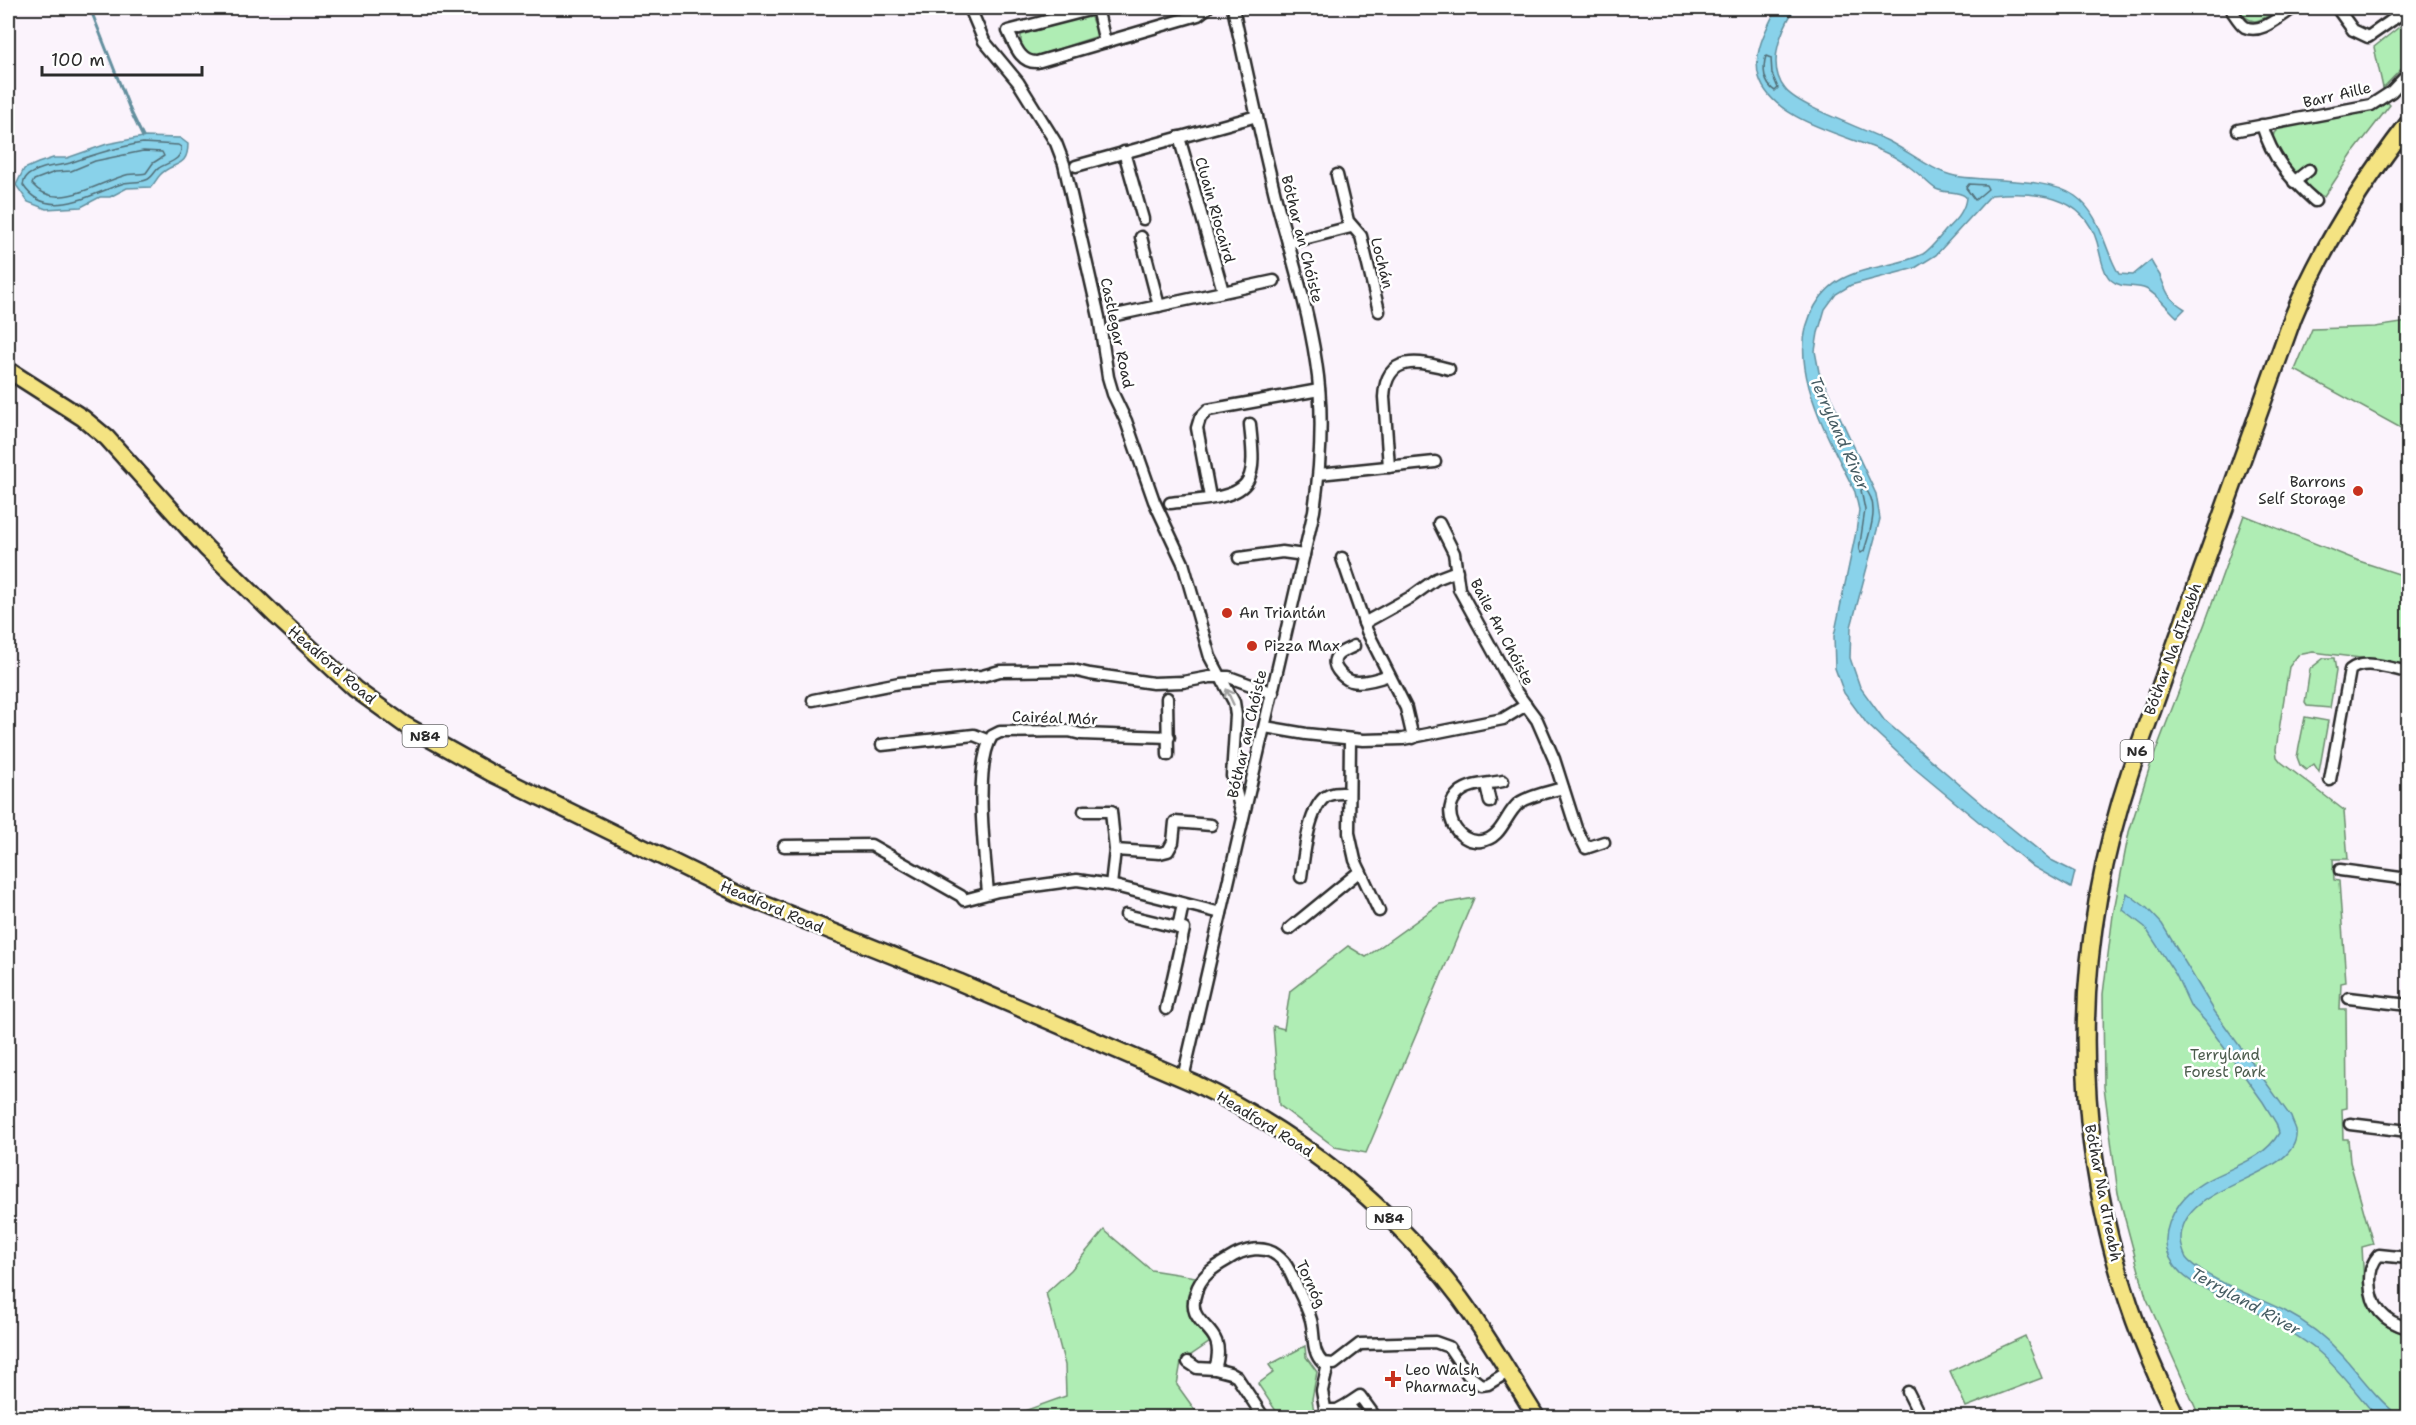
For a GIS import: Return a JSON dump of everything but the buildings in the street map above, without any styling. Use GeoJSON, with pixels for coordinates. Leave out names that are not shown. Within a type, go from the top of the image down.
{"type":"FeatureCollection","features":[{"type":"Feature","properties":{"kind":"highway","name":"Bóthar Na dTreabh"},"geometry":{"type":"LineString","coordinates":[[2177,1418],[2145,1347],[2125,1294],[2110,1239],[2094,1164],[2086,1086],[2085,1019],[2087,976],[2102,874],[2131,769],[2296,310],[2335,229],[2367,179],[2409,124]]}},
{"type":"Feature","properties":{"kind":"main road","name":"Headford Road"},"geometry":{"type":"LineString","coordinates":[[8,370],[83,418],[107,438],[206,548],[276,617],[355,689],[405,725],[492,773],[736,893],[950,978],[1184,1078],[1232,1101],[1322,1160],[1368,1197],[1409,1238],[1460,1298],[1536,1418]]}},
{"type":"Feature","properties":{"kind":"street","name":"Castlegar Road"},"geometry":{"type":"LineString","coordinates":[[970,8],[984,40],[1018,82],[1056,143],[1065,165],[1099,317],[1108,378],[1113,394],[1126,421],[1154,501],[1183,563],[1209,657],[1234,702],[1236,715],[1232,776],[1242,816]]}},
{"type":"Feature","properties":{"kind":"street"},"geometry":{"type":"LineString","coordinates":[[1105,42],[1097,8],[1008,31],[1018,52],[1031,62],[1105,42],[1198,15],[1207,8]]}},
{"type":"Feature","properties":{"kind":"street","name":"Bóthar an Chóiste"},"geometry":{"type":"LineString","coordinates":[[1184,1078],[1242,816],[1265,727],[1304,555],[1319,474],[1321,437],[1319,390],[1312,340],[1233,8]]}},
{"type":"Feature","properties":{"kind":"street"},"geometry":{"type":"LineString","coordinates":[[2230,8],[2244,26],[2254,29],[2266,26],[2294,8]]}},
{"type":"Feature","properties":{"kind":"street"},"geometry":{"type":"LineString","coordinates":[[2337,8],[2353,30],[2368,37],[2409,9]]}},
{"type":"Feature","properties":{"kind":"street","name":"Barr Aille"},"geometry":{"type":"LineString","coordinates":[[2238,130],[2371,105],[2391,92],[2409,74]]}},
{"type":"Feature","properties":{"kind":"street"},"geometry":{"type":"LineString","coordinates":[[1076,166],[1257,116]]}},
{"type":"Feature","properties":{"kind":"street"},"geometry":{"type":"LineString","coordinates":[[2262,125],[2273,154],[2294,182],[2316,201]]}},
{"type":"Feature","properties":{"kind":"street","name":"Cluain Riocaird"},"geometry":{"type":"LineString","coordinates":[[1179,136],[1223,291]]}},
{"type":"Feature","properties":{"kind":"street"},"geometry":{"type":"LineString","coordinates":[[1124,152],[1143,219]]}},
{"type":"Feature","properties":{"kind":"street"},"geometry":{"type":"LineString","coordinates":[[2294,182],[2309,170]]}},
{"type":"Feature","properties":{"kind":"street","name":"Lochán"},"geometry":{"type":"LineString","coordinates":[[1337,175],[1351,227]]}},
{"type":"Feature","properties":{"kind":"street","name":"Lochán"},"geometry":{"type":"LineString","coordinates":[[1288,243],[1351,227],[1356,229],[1360,236],[1379,311]]}},
{"type":"Feature","properties":{"kind":"street"},"geometry":{"type":"LineString","coordinates":[[1141,237],[1159,306]]}},
{"type":"Feature","properties":{"kind":"street"},"geometry":{"type":"LineString","coordinates":[[1116,315],[1274,281]]}},
{"type":"Feature","properties":{"kind":"street"},"geometry":{"type":"LineString","coordinates":[[1389,468],[1384,386],[1402,364],[1412,361],[1449,369]]}},
{"type":"Feature","properties":{"kind":"street"},"geometry":{"type":"LineString","coordinates":[[1210,497],[1197,428],[1200,418],[1208,410],[1319,390]]}},
{"type":"Feature","properties":{"kind":"street"},"geometry":{"type":"LineString","coordinates":[[1170,503],[1232,494],[1242,488],[1249,479],[1250,424]]}},
{"type":"Feature","properties":{"kind":"street"},"geometry":{"type":"LineString","coordinates":[[1319,474],[1434,462]]}},
{"type":"Feature","properties":{"kind":"street","name":"Baile An Chóiste"},"geometry":{"type":"LineString","coordinates":[[1439,523],[1454,553],[1459,590],[1496,658],[1543,732],[1576,828],[1586,848],[1604,842]]}},
{"type":"Feature","properties":{"kind":"street"},"geometry":{"type":"LineString","coordinates":[[1239,558],[1282,552],[1304,555]]}},
{"type":"Feature","properties":{"kind":"street"},"geometry":{"type":"LineString","coordinates":[[1342,558],[1364,623],[1406,708],[1413,738]]}},
{"type":"Feature","properties":{"kind":"street","name":"Baile An Chóiste"},"geometry":{"type":"LineString","coordinates":[[1364,623],[1411,597],[1436,579],[1457,571]]}},
{"type":"Feature","properties":{"kind":"street"},"geometry":{"type":"LineString","coordinates":[[1354,646],[1338,655],[1335,660],[1336,667],[1344,677],[1360,682],[1389,675]]}},
{"type":"Feature","properties":{"kind":"street"},"geometry":{"type":"LineString","coordinates":[[2330,780],[2350,670],[2363,664],[2409,672]]}},
{"type":"Feature","properties":{"kind":"street"},"geometry":{"type":"LineString","coordinates":[[813,700],[899,683],[982,676],[1000,671],[1073,670],[1154,683],[1183,682],[1220,676],[1273,693]]}},
{"type":"Feature","properties":{"kind":"street"},"geometry":{"type":"LineString","coordinates":[[1167,698],[1168,755]]}},
{"type":"Feature","properties":{"kind":"street","name":"Baile An Chóiste"},"geometry":{"type":"LineString","coordinates":[[1265,727],[1306,734],[1386,741],[1413,738],[1503,719],[1526,705]]}},
{"type":"Feature","properties":{"kind":"street","name":"Cairéal Mór"},"geometry":{"type":"LineString","coordinates":[[989,741],[992,736],[1000,732],[1069,731],[1082,734],[1169,737]]}},
{"type":"Feature","properties":{"kind":"street"},"geometry":{"type":"LineString","coordinates":[[882,745],[974,735],[989,741],[985,753],[982,791],[988,893]]}},
{"type":"Feature","properties":{"kind":"street"},"geometry":{"type":"LineString","coordinates":[[1350,739],[1349,833],[1360,871],[1379,911]]}},
{"type":"Feature","properties":{"kind":"street"},"geometry":{"type":"LineString","coordinates":[[1503,781],[1470,787],[1459,792],[1450,807],[1452,825],[1460,834],[1478,842],[1488,840],[1498,832],[1520,802],[1563,788]]}},
{"type":"Feature","properties":{"kind":"street"},"geometry":{"type":"LineString","coordinates":[[1486,785],[1490,802]]}},
{"type":"Feature","properties":{"kind":"street"},"geometry":{"type":"LineString","coordinates":[[1301,877],[1312,819],[1318,805],[1331,794],[1348,794]]}},
{"type":"Feature","properties":{"kind":"street"},"geometry":{"type":"LineString","coordinates":[[1084,811],[1110,811],[1115,850],[1111,885]]}},
{"type":"Feature","properties":{"kind":"street"},"geometry":{"type":"LineString","coordinates":[[1115,850],[1160,853],[1168,851],[1173,842],[1175,822],[1211,825]]}},
{"type":"Feature","properties":{"kind":"street"},"geometry":{"type":"LineString","coordinates":[[784,846],[871,845],[961,896],[964,900],[988,893],[1070,879],[1111,885],[1221,913]]}},
{"type":"Feature","properties":{"kind":"street"},"geometry":{"type":"LineString","coordinates":[[2340,870],[2409,879]]}},
{"type":"Feature","properties":{"kind":"street"},"geometry":{"type":"LineString","coordinates":[[1289,929],[1360,871]]}},
{"type":"Feature","properties":{"kind":"street"},"geometry":{"type":"LineString","coordinates":[[1178,928],[1183,904]]}},
{"type":"Feature","properties":{"kind":"street"},"geometry":{"type":"LineString","coordinates":[[1126,915],[1184,929],[1166,1009]]}},
{"type":"Feature","properties":{"kind":"street"},"geometry":{"type":"LineString","coordinates":[[2349,998],[2409,1005]]}},
{"type":"Feature","properties":{"kind":"street"},"geometry":{"type":"LineString","coordinates":[[2350,1124],[2409,1131]]}},
{"type":"Feature","properties":{"kind":"street","name":"Tornóg"},"geometry":{"type":"LineString","coordinates":[[1215,1369],[1219,1347],[1214,1334],[1196,1316],[1193,1303],[1197,1290],[1204,1277],[1214,1268],[1237,1254],[1255,1249],[1271,1252],[1284,1262],[1308,1311],[1316,1352],[1320,1360],[1328,1364]]}},
{"type":"Feature","properties":{"kind":"street"},"geometry":{"type":"LineString","coordinates":[[2409,1258],[2379,1255],[2371,1270],[2374,1305],[2388,1320],[2409,1328]]}},
{"type":"Feature","properties":{"kind":"street"},"geometry":{"type":"LineString","coordinates":[[1376,1418],[1360,1396],[1338,1410],[1326,1414],[1323,1404],[1322,1395],[1328,1364],[1334,1364],[1360,1344],[1435,1342],[1449,1347],[1468,1375],[1481,1385],[1488,1384],[1508,1372]]}},
{"type":"Feature","properties":{"kind":"street"},"geometry":{"type":"LineString","coordinates":[[1188,1362],[1197,1368],[1215,1369],[1238,1377],[1264,1418]]}},
{"type":"Feature","properties":{"kind":"street"},"geometry":{"type":"LineString","coordinates":[[1908,1392],[1921,1418]]}},
{"type":"Feature","properties":{"kind":"street"},"geometry":{"type":"LineString","coordinates":[[1348,1404],[1358,1418]]}},
{"type":"Feature","properties":{"kind":"green space"},"geometry":{"type":"Polygon","coordinates":[[[2237,8],[2280,8],[2262,19],[2253,21],[2237,8]]]}},
{"type":"Feature","properties":{"kind":"green space"},"geometry":{"type":"Polygon","coordinates":[[[1090,15],[1098,36],[1030,58],[1021,48],[1021,35],[1090,15]]]}},
{"type":"Feature","properties":{"kind":"green space"},"geometry":{"type":"Polygon","coordinates":[[[2408,20],[2408,62],[2383,88],[2374,47],[2408,20]]]}},
{"type":"Feature","properties":{"kind":"green space"},"geometry":{"type":"Polygon","coordinates":[[[2386,101],[2390,105],[2353,153],[2324,197],[2306,186],[2306,179],[2314,171],[2309,164],[2296,172],[2289,170],[2272,141],[2274,133],[2280,127],[2372,109],[2386,101]]]}},
{"type":"Feature","properties":{"kind":"green space"},"geometry":{"type":"Polygon","coordinates":[[[2408,322],[2408,432],[2295,370],[2312,329],[2375,327],[2408,322]]]}},
{"type":"Feature","properties":{"kind":"green space","name":"Terryland Forest Park"},"geometry":{"type":"Polygon","coordinates":[[[2244,515],[2359,561],[2408,577],[2408,664],[2313,652],[2298,655],[2289,667],[2276,749],[2277,757],[2281,762],[2345,811],[2348,859],[2333,859],[2334,880],[2339,881],[2346,982],[2341,983],[2340,1009],[2346,1009],[2347,1108],[2342,1109],[2343,1139],[2348,1139],[2350,1162],[2373,1244],[2362,1247],[2368,1302],[2373,1313],[2381,1322],[2408,1335],[2408,1417],[2200,1418],[2146,1297],[2118,1193],[2104,1087],[2103,994],[2113,915],[2129,832],[2150,766],[2244,515]]]}},
{"type":"Feature","properties":{"kind":"green space"},"geometry":{"type":"Polygon","coordinates":[[[2324,658],[2334,658],[2336,671],[2330,708],[2307,706],[2305,703],[2310,669],[2324,658]]]}},
{"type":"Feature","properties":{"kind":"green space"},"geometry":{"type":"Polygon","coordinates":[[[2305,717],[2328,721],[2319,772],[2314,764],[2306,770],[2300,765],[2297,757],[2305,717]]]}},
{"type":"Feature","properties":{"kind":"green space"},"geometry":{"type":"Polygon","coordinates":[[[1474,898],[1366,1153],[1335,1147],[1279,1105],[1273,1026],[1284,1029],[1290,991],[1348,946],[1366,957],[1440,904],[1474,898]]]}},
{"type":"Feature","properties":{"kind":"green space"},"geometry":{"type":"Polygon","coordinates":[[[1104,1230],[1151,1270],[1196,1277],[1188,1298],[1189,1313],[1210,1342],[1181,1362],[1177,1385],[1200,1417],[1005,1418],[1066,1396],[1065,1365],[1046,1293],[1071,1270],[1104,1230]]]}},
{"type":"Feature","properties":{"kind":"green space"},"geometry":{"type":"Polygon","coordinates":[[[2025,1336],[2042,1378],[1966,1407],[1950,1371],[2025,1336]]]}},
{"type":"Feature","properties":{"kind":"green space"},"geometry":{"type":"Polygon","coordinates":[[[1305,1346],[1306,1357],[1317,1372],[1312,1399],[1314,1412],[1304,1417],[1299,1409],[1286,1417],[1280,1417],[1258,1384],[1274,1372],[1269,1365],[1305,1346]]]}},
{"type":"Feature","properties":{"kind":"water","name":"Terryland River"},"geometry":{"type":"Polygon","coordinates":[[[1777,8],[1795,8],[1781,37],[1776,59],[1779,80],[1792,96],[1817,110],[1894,144],[1947,174],[2034,183],[2064,190],[2084,204],[2097,222],[2119,274],[2133,275],[2151,260],[2169,296],[2185,309],[2177,317],[2150,291],[2115,283],[2111,280],[2104,268],[2090,226],[2081,214],[2069,205],[2040,195],[1991,195],[1936,255],[1915,268],[1851,285],[1836,294],[1825,309],[1818,333],[1815,351],[1819,372],[1876,494],[1880,519],[1851,627],[1850,658],[1860,687],[1884,720],[2051,860],[2075,872],[2071,888],[2032,866],[1914,768],[1867,724],[1844,693],[1835,668],[1834,636],[1859,510],[1855,492],[1813,401],[1806,376],[1804,352],[1806,328],[1815,306],[1838,282],[1857,272],[1905,261],[1926,252],[1959,216],[1966,197],[1936,189],[1895,157],[1812,125],[1779,105],[1767,92],[1757,68],[1762,41],[1777,8]]]}},
{"type":"Feature","properties":{"kind":"water"},"geometry":{"type":"Polygon","coordinates":[[[143,137],[180,138],[188,144],[183,161],[165,171],[151,187],[127,188],[110,197],[100,197],[81,207],[46,209],[28,202],[16,185],[24,169],[38,163],[53,158],[67,158],[107,144],[143,137]]]}},
{"type":"Feature","properties":{"kind":"water","name":"Terryland River"},"geometry":{"type":"Polygon","coordinates":[[[2127,893],[2147,908],[2162,924],[2215,1012],[2291,1117],[2296,1130],[2293,1147],[2280,1160],[2218,1192],[2199,1205],[2186,1220],[2181,1240],[2186,1258],[2204,1272],[2231,1287],[2283,1310],[2315,1331],[2337,1350],[2377,1396],[2400,1417],[2377,1417],[2335,1367],[2319,1352],[2257,1312],[2201,1287],[2180,1272],[2172,1262],[2166,1244],[2167,1231],[2170,1220],[2180,1203],[2203,1183],[2258,1155],[2279,1133],[2276,1123],[2263,1102],[2205,1021],[2190,1005],[2176,975],[2145,927],[2123,910],[2127,893]]]}},
{"type":"Feature","properties":{"kind":"waterway"},"geometry":{"type":"LineString","coordinates":[[90,8],[143,137]]}},
{"type":"Feature","properties":{"kind":"place","name":"Barrons Self Storage"},"geometry":{"type":"Point","coordinates":[2358,491]}},
{"type":"Feature","properties":{"kind":"place","name":"An Triantán"},"geometry":{"type":"Point","coordinates":[1227,613]}},
{"type":"Feature","properties":{"kind":"place","name":"Pizza Max"},"geometry":{"type":"Point","coordinates":[1252,646]}},
{"type":"Feature","properties":{"kind":"place","name":"Leo Walsh Pharmacy"},"geometry":{"type":"Point","coordinates":[1393,1379]}}]}
